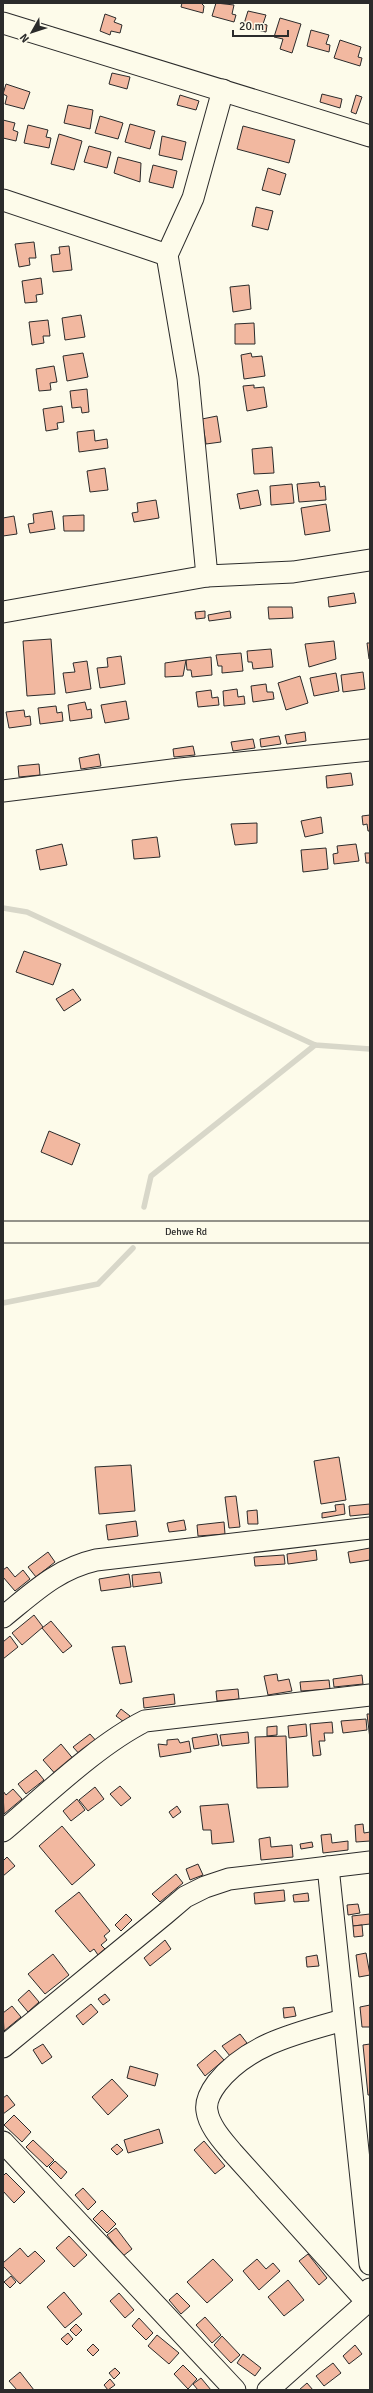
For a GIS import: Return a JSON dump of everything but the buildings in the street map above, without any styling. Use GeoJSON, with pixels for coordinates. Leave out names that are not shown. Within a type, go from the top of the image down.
{"type":"FeatureCollection","features":[{"type":"Feature","properties":{"kind":"street"},"geometry":{"type":"LineString","coordinates":[[3,23],[370,136]]}},
{"type":"Feature","properties":{"kind":"street"},"geometry":{"type":"LineString","coordinates":[[207,576],[188,378],[167,255],[193,198],[223,90]]}},
{"type":"Feature","properties":{"kind":"street"},"geometry":{"type":"LineString","coordinates":[[3,200],[167,255]]}},
{"type":"Feature","properties":{"kind":"street"},"geometry":{"type":"LineString","coordinates":[[3,612],[207,576],[294,572],[370,560]]}},
{"type":"Feature","properties":{"kind":"street"},"geometry":{"type":"LineString","coordinates":[[3,791],[180,768],[370,750]]}},
{"type":"Feature","properties":{"kind":"street","name":"Dehwe Rd"},"geometry":{"type":"LineString","coordinates":[[3,1232],[370,1232]]}},
{"type":"Feature","properties":{"kind":"street"},"geometry":{"type":"LineString","coordinates":[[3,1618],[56,1574],[77,1564],[96,1560],[370,1528]]}},
{"type":"Feature","properties":{"kind":"street"},"geometry":{"type":"LineString","coordinates":[[3,1831],[76,1770],[123,1734],[145,1721],[370,1695]]}},
{"type":"Feature","properties":{"kind":"street"},"geometry":{"type":"LineString","coordinates":[[3,2047],[185,1897],[205,1886],[229,1879],[370,1862]]}},
{"type":"Feature","properties":{"kind":"street"},"geometry":{"type":"LineString","coordinates":[[328,1867],[370,2264]]}},
{"type":"Feature","properties":{"kind":"street"},"geometry":{"type":"LineString","coordinates":[[268,2390],[368,2295],[232,2152],[215,2129],[206,2111],[209,2093],[223,2075],[241,2060],[267,2044],[343,2020]]}},
{"type":"Feature","properties":{"kind":"street"},"geometry":{"type":"LineString","coordinates":[[3,2142],[235,2390]]}},
{"type":"Feature","properties":{"kind":"waterway"},"geometry":{"type":"LineString","coordinates":[[3,908],[27,912],[315,1045],[370,1049]]}},
{"type":"Feature","properties":{"kind":"waterway"},"geometry":{"type":"LineString","coordinates":[[144,1207],[151,1176],[315,1045]]}},
{"type":"Feature","properties":{"kind":"waterway"},"geometry":{"type":"LineString","coordinates":[[3,1303],[98,1284],[133,1248]]}}]}
